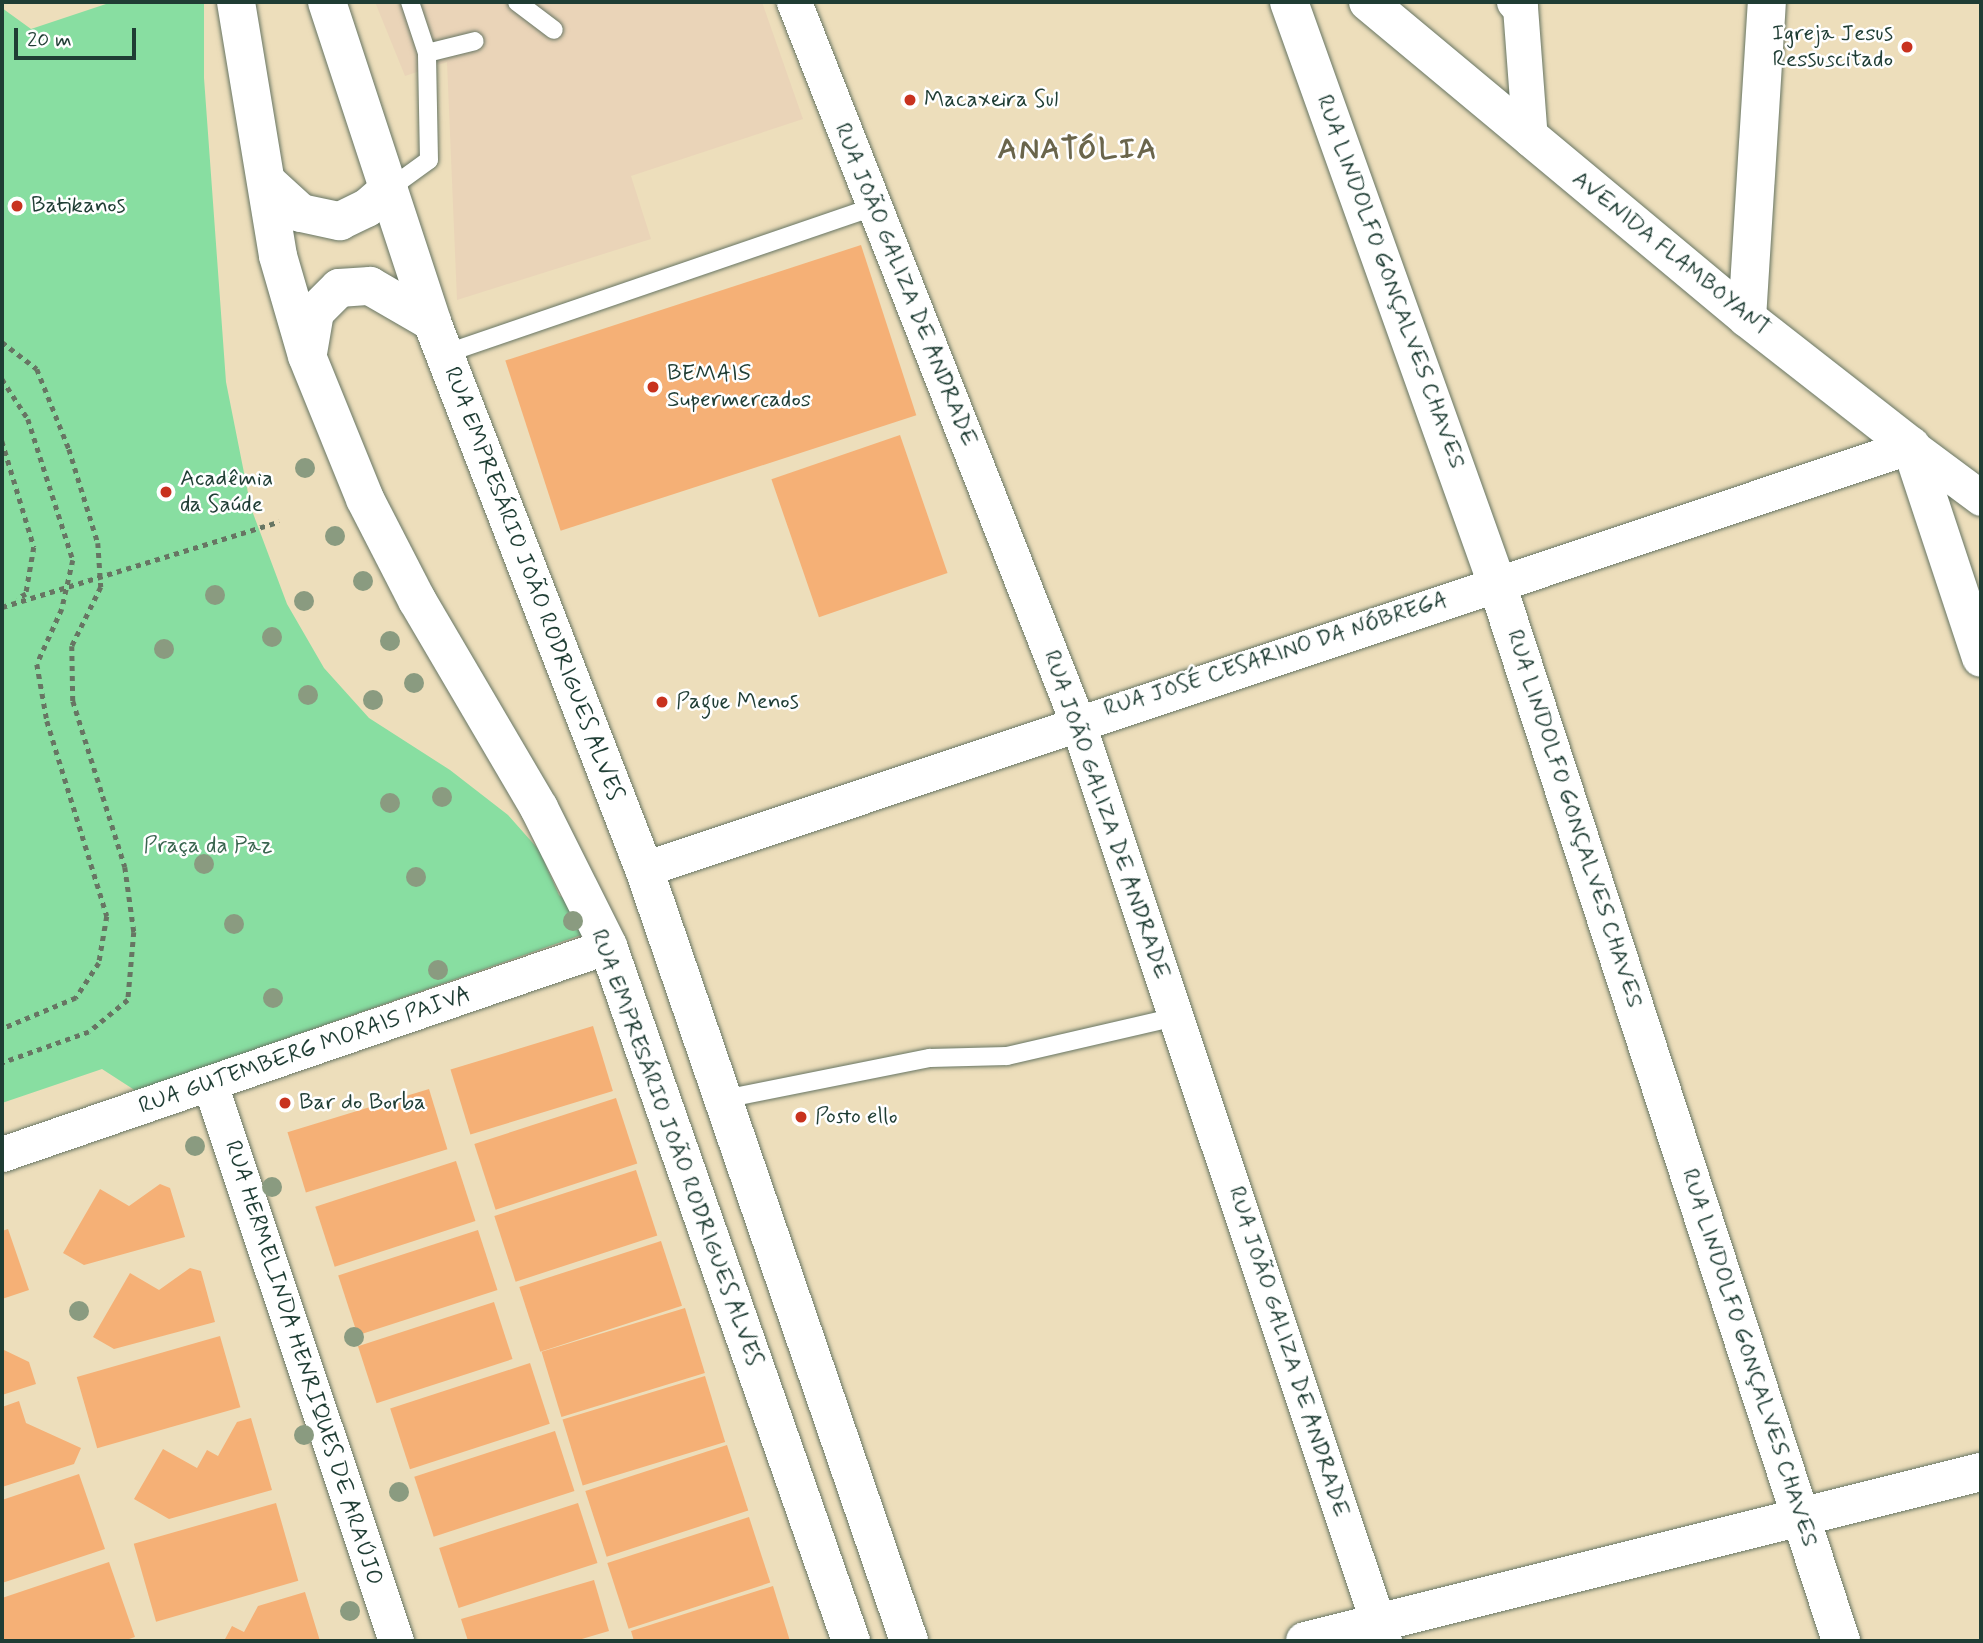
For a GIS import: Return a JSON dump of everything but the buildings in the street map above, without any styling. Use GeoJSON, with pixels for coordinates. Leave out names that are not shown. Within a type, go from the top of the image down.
{"type":"FeatureCollection","features":[{"type":"Feature","properties":{"kind":"main road","name":"RUA EMPRESÁRIO JOÃO RODRIGUES ALVES"},"geometry":{"type":"LineString","coordinates":[[236,2],[281,267],[307,356],[365,499],[416,600],[540,808],[608,946],[851,1641]]}},
{"type":"Feature","properties":{"kind":"main road","name":"RUA EMPRESÁRIO JOÃO RODRIGUES ALVES"},"geometry":{"type":"LineString","coordinates":[[327,2],[438,338],[643,869],[909,1641]]}},
{"type":"Feature","properties":{"kind":"main road","name":"RUA LINDOLFO GONÇALVES CHAVES"},"geometry":{"type":"LineString","coordinates":[[1289,2],[1496,581],[1841,1641]]}},
{"type":"Feature","properties":{"kind":"main road","name":"AVENIDA FLAMBOYANT"},"geometry":{"type":"LineString","coordinates":[[1368,2],[1747,318],[1911,446]]}},
{"type":"Feature","properties":{"kind":"main road"},"geometry":{"type":"LineString","coordinates":[[1747,318],[1767,2]]}},
{"type":"Feature","properties":{"kind":"main road"},"geometry":{"type":"LineString","coordinates":[[267,182],[301,213],[340,221],[367,208],[389,189]]}},
{"type":"Feature","properties":{"kind":"main road"},"geometry":{"type":"LineString","coordinates":[[307,356],[315,312],[339,288],[370,286],[438,338]]}},
{"type":"Feature","properties":{"kind":"main road"},"geometry":{"type":"LineString","coordinates":[[1911,446],[1981,658]]}},
{"type":"Feature","properties":{"kind":"main road"},"geometry":{"type":"LineString","coordinates":[[1305,1641],[1381,1631],[1981,1472]]}},
{"type":"Feature","properties":{"kind":"street","name":"RUA JOÃO GALIZA DE ANDRADE"},"geometry":{"type":"LineString","coordinates":[[794,2],[1077,721],[1381,1631]]}},
{"type":"Feature","properties":{"kind":"street"},"geometry":{"type":"LineString","coordinates":[[1514,2],[1520,7],[1531,139]]}},
{"type":"Feature","properties":{"kind":"street","name":"RUA JOSÉ CESARINO DA NÓBREGA"},"geometry":{"type":"LineString","coordinates":[[643,869],[1496,581],[1911,446]]}},
{"type":"Feature","properties":{"kind":"street","name":"AVENIDA FLAMBOYANT"},"geometry":{"type":"LineString","coordinates":[[1911,446],[1981,498]]}},
{"type":"Feature","properties":{"kind":"street","name":"RUA GUTEMBERG MORAIS PAIVA"},"geometry":{"type":"LineString","coordinates":[[2,1154],[608,946]]}},
{"type":"Feature","properties":{"kind":"street","name":"RUA HERMELINDA HENRIQUES DE ARAÚJO"},"geometry":{"type":"LineString","coordinates":[[210,1084],[396,1641]]}},
{"type":"Feature","properties":{"kind":"lane"},"geometry":{"type":"LineString","coordinates":[[389,189],[429,160],[427,53],[410,2]]}},
{"type":"Feature","properties":{"kind":"lane"},"geometry":{"type":"LineString","coordinates":[[517,2],[554,30]]}},
{"type":"Feature","properties":{"kind":"lane"},"geometry":{"type":"LineString","coordinates":[[427,53],[475,41]]}},
{"type":"Feature","properties":{"kind":"lane"},"geometry":{"type":"LineString","coordinates":[[438,338],[874,207]]}},
{"type":"Feature","properties":{"kind":"lane"},"geometry":{"type":"LineString","coordinates":[[724,1099],[930,1058],[1007,1056],[1176,1017]]}},
{"type":"Feature","properties":{"kind":"path"},"geometry":{"type":"LineString","coordinates":[[2,342],[37,369],[69,449],[98,543],[101,587],[72,646],[73,701],[125,867],[134,932],[128,1000],[89,1032],[2,1063]]}},
{"type":"Feature","properties":{"kind":"path"},"geometry":{"type":"LineString","coordinates":[[2,379],[28,419],[73,560],[62,610],[37,664],[47,721],[107,916],[99,963],[76,998],[2,1029]]}},
{"type":"Feature","properties":{"kind":"path"},"geometry":{"type":"LineString","coordinates":[[2,441],[34,547],[26,594],[2,608]]}},
{"type":"Feature","properties":{"kind":"path"},"geometry":{"type":"LineString","coordinates":[[9,604],[100,574],[279,522]]}},
{"type":"Feature","properties":{"kind":"shaded area"},"geometry":{"type":"Polygon","coordinates":[[[375,2],[762,2],[803,119],[631,176],[651,239],[457,300],[447,62],[405,76],[375,2]]]}},
{"type":"Feature","properties":{"kind":"green space","name":"Praça da Paz"},"geometry":{"type":"Polygon","coordinates":[[[112,2],[204,2],[204,78],[226,382],[251,508],[287,604],[324,668],[369,718],[450,770],[508,815],[539,850],[559,895],[580,912],[584,934],[136,1091],[102,1069],[2,1103],[2,8],[31,29],[112,2]]]}},
{"type":"Feature","properties":{"kind":"place","name":"Igreja Jesus Ressuscitado"},"geometry":{"type":"Point","coordinates":[1907,47]}},
{"type":"Feature","properties":{"kind":"place","name":"Macaxeira Sul"},"geometry":{"type":"Point","coordinates":[910,100]}},
{"type":"Feature","properties":{"kind":"place","name":"Batikanos"},"geometry":{"type":"Point","coordinates":[17,206]}},
{"type":"Feature","properties":{"kind":"place","name":"BEMAIS Supermercados"},"geometry":{"type":"Point","coordinates":[653,387]}},
{"type":"Feature","properties":{"kind":"place","name":"Acadêmia da Saúde"},"geometry":{"type":"Point","coordinates":[166,492]}},
{"type":"Feature","properties":{"kind":"place","name":"Pague Menos"},"geometry":{"type":"Point","coordinates":[662,702]}},
{"type":"Feature","properties":{"kind":"place","name":"Bar do Borba"},"geometry":{"type":"Point","coordinates":[285,1103]}},
{"type":"Feature","properties":{"kind":"place","name":"Posto ello"},"geometry":{"type":"Point","coordinates":[801,1117]}},
{"type":"Feature","properties":{"kind":"district","name":"ANATÓLIA"},"geometry":{"type":"Point","coordinates":[1078,150]}}]}
